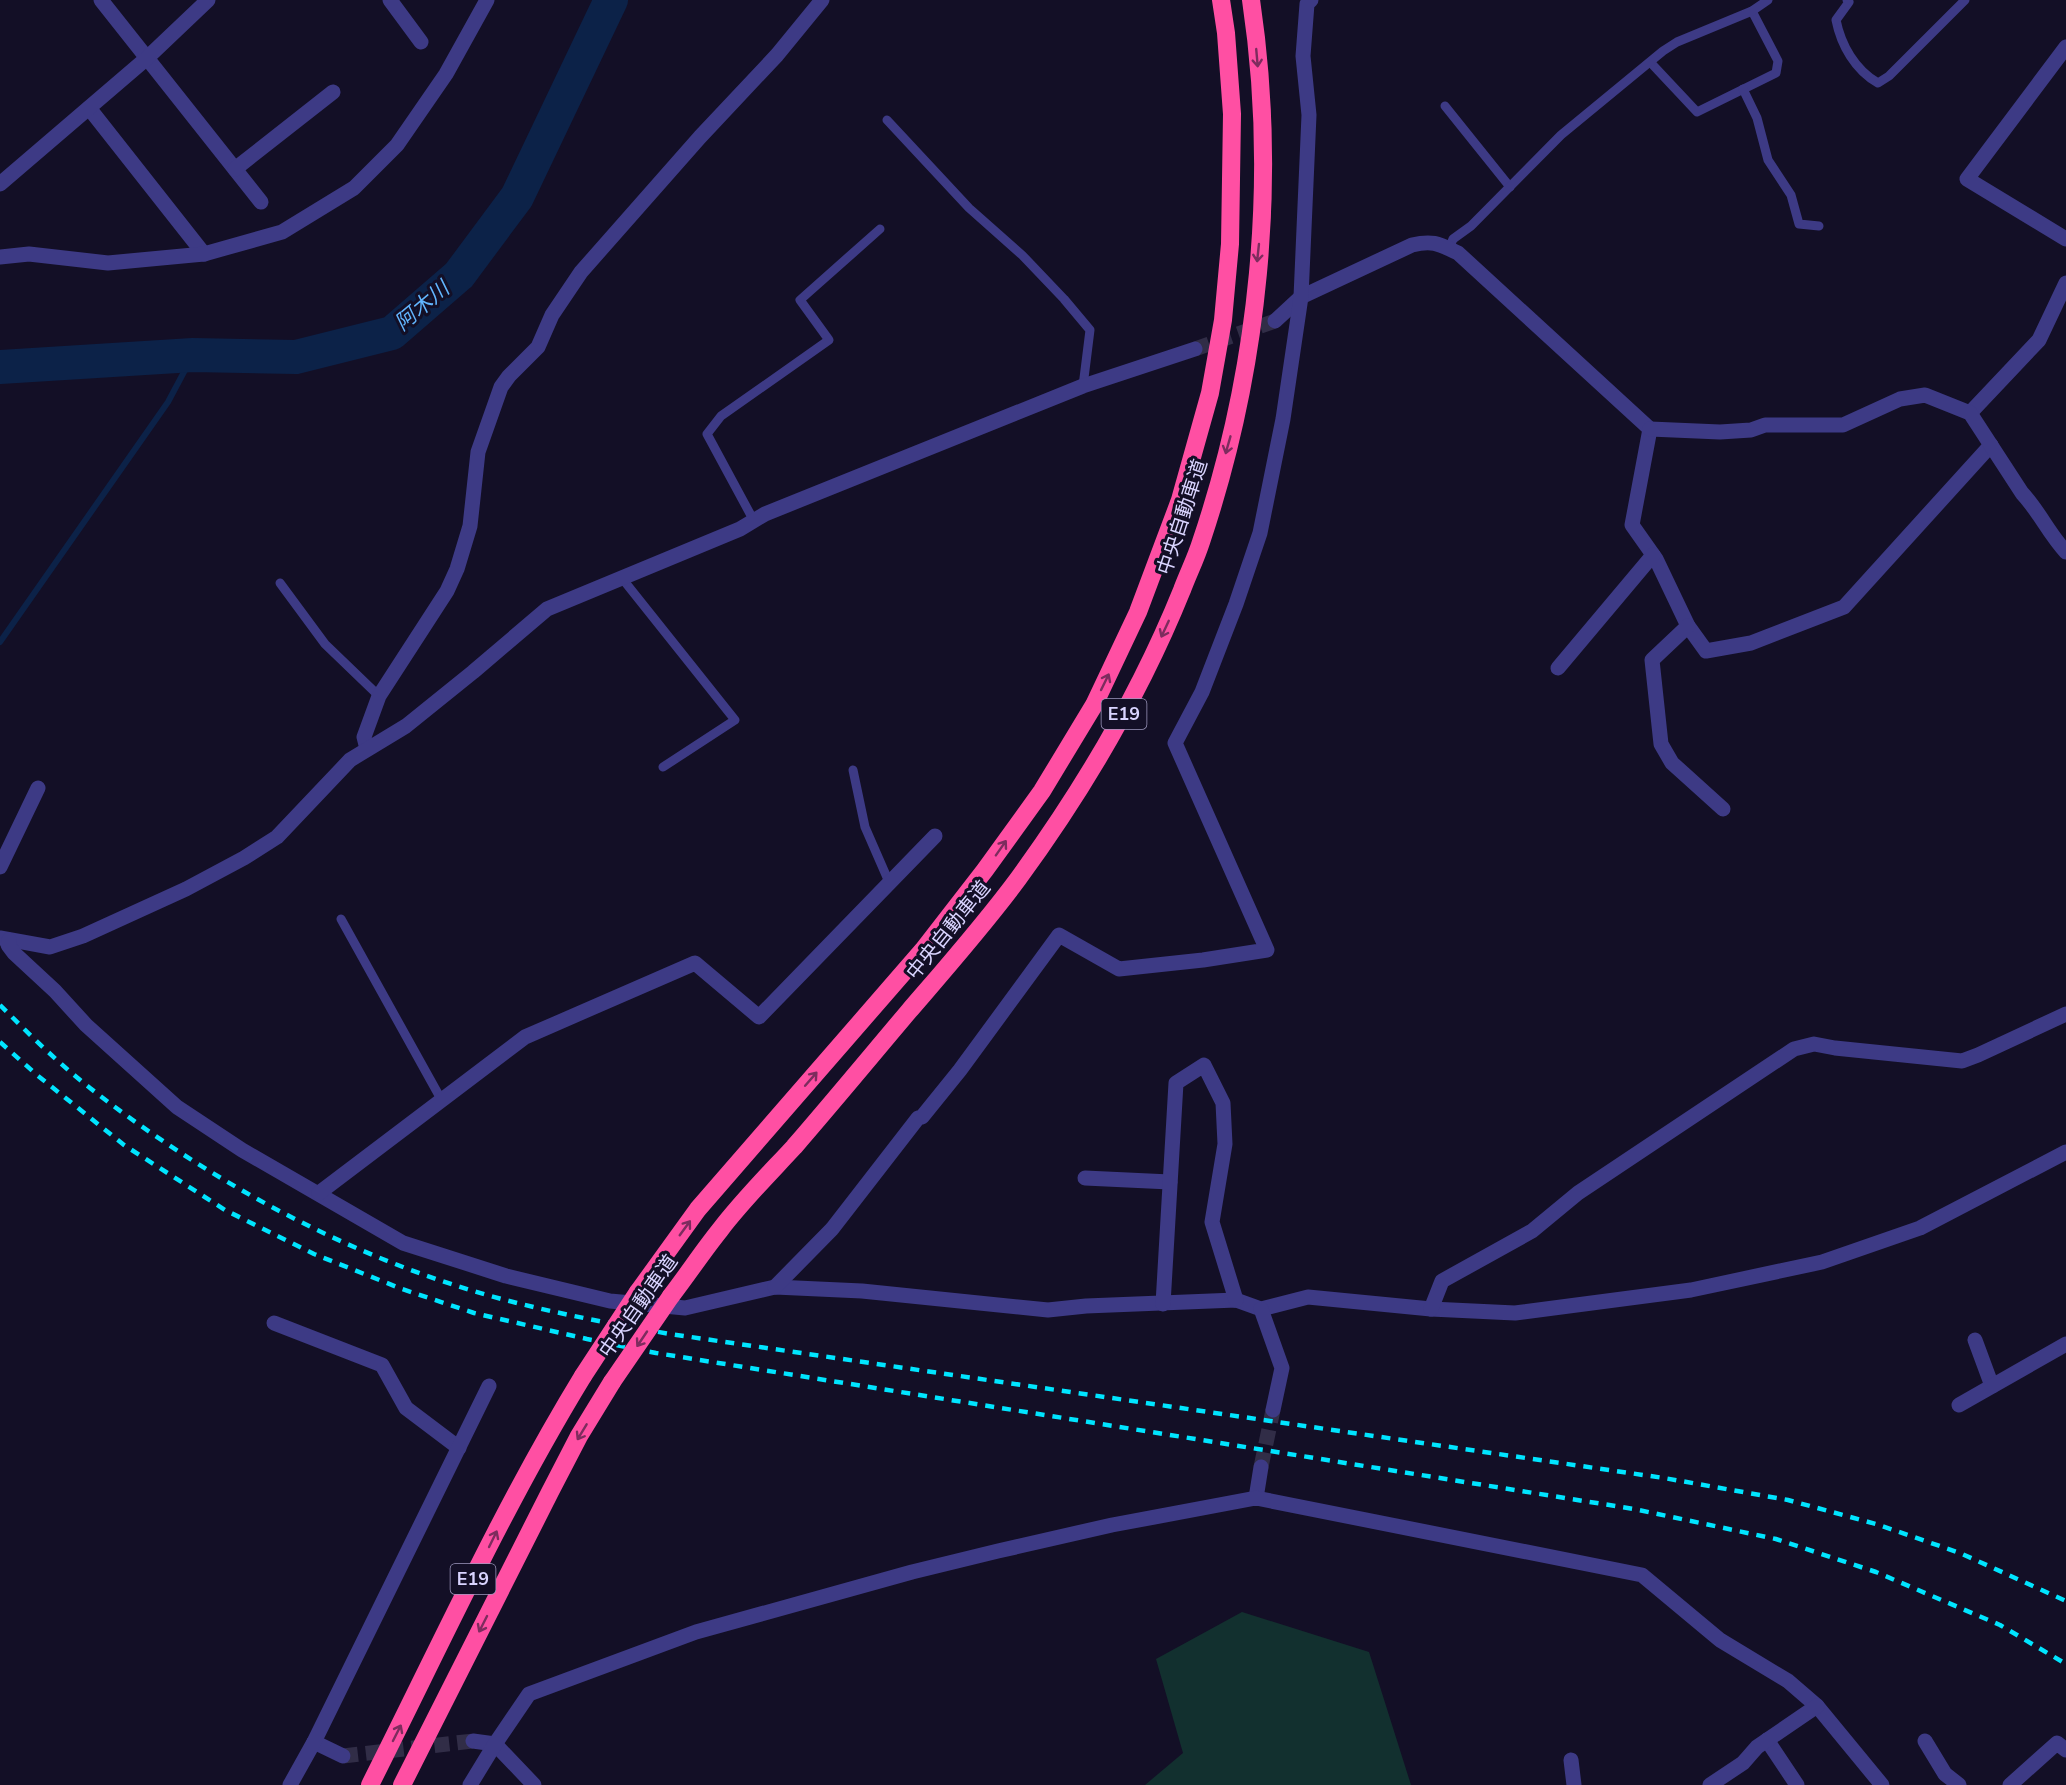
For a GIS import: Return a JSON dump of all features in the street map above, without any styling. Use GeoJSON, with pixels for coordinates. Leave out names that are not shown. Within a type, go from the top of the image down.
{"type":"FeatureCollection","features":[{"type":"Feature","properties":{"kind":"highway","name":"中央自動車道"},"geometry":{"type":"LineString","coordinates":[[370,1785],[551,1428],[638,1292],[698,1209],[916,958],[985,870],[1042,790],[1094,705],[1138,612],[1180,500],[1210,393],[1223,320],[1230,244],[1232,114],[1226,33],[1221,0]]}},
{"type":"Feature","properties":{"kind":"highway","name":"中央自動車道"},"geometry":{"type":"LineString","coordinates":[[402,1785],[579,1436],[612,1382],[722,1227],[796,1144],[1016,882],[1070,805],[1132,701],[1170,619],[1201,543],[1233,429],[1249,349],[1261,223],[1262,160],[1260,96],[1251,0]]}},
{"type":"Feature","properties":{"kind":"street"},"geometry":{"type":"LineString","coordinates":[[101,0],[261,202]]}},
{"type":"Feature","properties":{"kind":"street"},"geometry":{"type":"LineString","coordinates":[[0,184],[147,58],[208,0]]}},
{"type":"Feature","properties":{"kind":"street"},"geometry":{"type":"LineString","coordinates":[[390,0],[421,42]]}},
{"type":"Feature","properties":{"kind":"street"},"geometry":{"type":"LineString","coordinates":[[0,257],[29,254],[108,263],[204,254],[282,232],[354,188],[397,145],[446,74],[488,0]]}},
{"type":"Feature","properties":{"kind":"street"},"geometry":{"type":"LineString","coordinates":[[367,749],[364,737],[379,696],[447,591],[457,569],[470,526],[478,452],[501,387],[538,347],[552,315],[581,272],[700,137],[777,55],[822,0]]}},
{"type":"Feature","properties":{"kind":"street"},"geometry":{"type":"LineString","coordinates":[[775,1287],[832,1229],[918,1118],[922,1117],[960,1070],[1059,935],[1119,969],[1267,950],[1175,743],[1202,692],[1260,533],[1284,419],[1301,297],[1309,115],[1303,56],[1307,4],[1311,0]]}},
{"type":"Feature","properties":{"kind":"street"},"geometry":{"type":"LineString","coordinates":[[2066,47],[1967,179],[2066,239]]}},
{"type":"Feature","properties":{"kind":"street"},"geometry":{"type":"LineString","coordinates":[[235,169],[333,92]]}},
{"type":"Feature","properties":{"kind":"street"},"geometry":{"type":"LineString","coordinates":[[89,108],[204,254]]}},
{"type":"Feature","properties":{"kind":"street"},"geometry":{"type":"LineString","coordinates":[[1275,321],[1301,297],[1412,245],[1424,242],[1438,243],[1458,253],[1650,429],[1720,432],[1751,430],[1765,425],[1843,425],[1900,399],[1925,395],[1970,413],[2054,539],[2066,552]]}},
{"type":"Feature","properties":{"kind":"street"},"geometry":{"type":"LineString","coordinates":[[1970,413],[2039,340],[2066,283]]}},
{"type":"Feature","properties":{"kind":"street"},"geometry":{"type":"LineString","coordinates":[[4,939],[50,946],[83,936],[186,889],[264,847],[277,837],[350,760],[406,726],[547,609],[740,529],[776,510],[1083,386],[1195,349]]}},
{"type":"Feature","properties":{"kind":"street"},"geometry":{"type":"LineString","coordinates":[[1650,429],[1632,525],[1653,555],[1688,626],[1706,651],[1751,643],[1844,607],[1991,446]]}},
{"type":"Feature","properties":{"kind":"street"},"geometry":{"type":"LineString","coordinates":[[1558,668],[1653,555]]}},
{"type":"Feature","properties":{"kind":"street"},"geometry":{"type":"LineString","coordinates":[[1688,626],[1652,660],[1661,744],[1672,763],[1723,809]]}},
{"type":"Feature","properties":{"kind":"street"},"geometry":{"type":"LineString","coordinates":[[0,867],[38,788]]}},
{"type":"Feature","properties":{"kind":"street"},"geometry":{"type":"LineString","coordinates":[[319,1192],[525,1036],[695,963],[759,1017],[935,836]]}},
{"type":"Feature","properties":{"kind":"street"},"geometry":{"type":"LineString","coordinates":[[4,939],[14,953],[55,991],[86,1025],[177,1107],[242,1150],[319,1192],[403,1243],[506,1276],[610,1301],[686,1308],[775,1287],[862,1291],[1048,1310],[1086,1306],[1236,1300],[1261,1309],[1308,1297],[1431,1309],[1515,1313],[1691,1290],[1822,1262],[1920,1228],[2066,1152]]}},
{"type":"Feature","properties":{"kind":"street"},"geometry":{"type":"LineString","coordinates":[[1431,1309],[1442,1281],[1532,1231],[1578,1193],[1794,1049],[1814,1044],[1834,1048],[1962,1060],[1978,1056],[2066,1014]]}},
{"type":"Feature","properties":{"kind":"street"},"geometry":{"type":"LineString","coordinates":[[1163,1304],[1176,1083],[1204,1065],[1223,1103],[1225,1144],[1212,1222],[1236,1300]]}},
{"type":"Feature","properties":{"kind":"street"},"geometry":{"type":"LineString","coordinates":[[1085,1178],[1170,1182]]}},
{"type":"Feature","properties":{"kind":"street"},"geometry":{"type":"LineString","coordinates":[[1261,1309],[1282,1368],[1273,1410]]}},
{"type":"Feature","properties":{"kind":"street"},"geometry":{"type":"LineString","coordinates":[[274,1323],[382,1365],[406,1408],[459,1448]]}},
{"type":"Feature","properties":{"kind":"street"},"geometry":{"type":"LineString","coordinates":[[1975,1340],[1992,1386]]}},
{"type":"Feature","properties":{"kind":"street"},"geometry":{"type":"LineString","coordinates":[[1959,1405],[2066,1344]]}},
{"type":"Feature","properties":{"kind":"street"},"geometry":{"type":"LineString","coordinates":[[290,1785],[314,1742],[489,1386]]}},
{"type":"Feature","properties":{"kind":"street"},"geometry":{"type":"LineString","coordinates":[[1256,1498],[1261,1467]]}},
{"type":"Feature","properties":{"kind":"street"},"geometry":{"type":"LineString","coordinates":[[470,1785],[529,1695],[696,1632],[912,1572],[998,1551],[1112,1525],[1256,1498],[1642,1575],[1720,1640],[1788,1681],[1817,1707],[1882,1785]]}},
{"type":"Feature","properties":{"kind":"street"},"geometry":{"type":"LineString","coordinates":[[1710,1785],[1743,1762],[1757,1747],[1817,1707]]}},
{"type":"Feature","properties":{"kind":"street"},"geometry":{"type":"LineString","coordinates":[[1767,1740],[1797,1785]]}},
{"type":"Feature","properties":{"kind":"street"},"geometry":{"type":"LineString","coordinates":[[1925,1741],[1945,1774],[1959,1785]]}},
{"type":"Feature","properties":{"kind":"street"},"geometry":{"type":"LineString","coordinates":[[314,1742],[343,1756]]}},
{"type":"Feature","properties":{"kind":"street"},"geometry":{"type":"LineString","coordinates":[[473,1742],[495,1744],[534,1785]]}},
{"type":"Feature","properties":{"kind":"street"},"geometry":{"type":"LineString","coordinates":[[2010,1785],[2057,1743],[2066,1750]]}},
{"type":"Feature","properties":{"kind":"street"},"geometry":{"type":"LineString","coordinates":[[1571,1760],[1574,1785]]}},
{"type":"Feature","properties":{"kind":"lane"},"geometry":{"type":"LineString","coordinates":[[1449,249],[1453,239],[1471,226],[1562,135],[1677,42],[1752,11],[1768,0]]}},
{"type":"Feature","properties":{"kind":"lane"},"geometry":{"type":"LineString","coordinates":[[1847,0],[1849,2],[1836,20],[1840,38],[1854,60],[1871,79],[1878,83],[1889,76],[1965,0]]}},
{"type":"Feature","properties":{"kind":"lane"},"geometry":{"type":"LineString","coordinates":[[1651,63],[1697,112],[1776,73],[1778,61],[1752,11]]}},
{"type":"Feature","properties":{"kind":"lane"},"geometry":{"type":"LineString","coordinates":[[1743,89],[1757,118],[1768,160],[1791,195],[1799,224],[1819,226]]}},
{"type":"Feature","properties":{"kind":"lane"},"geometry":{"type":"LineString","coordinates":[[1445,106],[1510,187]]}},
{"type":"Feature","properties":{"kind":"lane"},"geometry":{"type":"LineString","coordinates":[[887,120],[969,208],[1022,255],[1090,330],[1083,386]]}},
{"type":"Feature","properties":{"kind":"lane"},"geometry":{"type":"LineString","coordinates":[[754,521],[707,434],[720,416],[829,340],[800,300],[880,229]]}},
{"type":"Feature","properties":{"kind":"lane"},"geometry":{"type":"LineString","coordinates":[[621,577],[735,720],[663,767]]}},
{"type":"Feature","properties":{"kind":"lane"},"geometry":{"type":"LineString","coordinates":[[280,583],[325,644],[379,696]]}},
{"type":"Feature","properties":{"kind":"lane"},"geometry":{"type":"LineString","coordinates":[[853,770],[865,827],[890,882]]}},
{"type":"Feature","properties":{"kind":"lane"},"geometry":{"type":"LineString","coordinates":[[340,919],[441,1099]]}},
{"type":"Feature","properties":{"kind":"green space"},"geometry":{"type":"Polygon","coordinates":[[[1242,1612],[1369,1652],[1411,1785],[1145,1785],[1183,1753],[1156,1659],[1242,1612]]]}},
{"type":"Feature","properties":{"kind":"waterway","name":"阿木川"},"geometry":{"type":"LineString","coordinates":[[0,367],[193,355],[296,357],[392,333],[459,275],[517,197],[611,0]]}},
{"type":"Feature","properties":{"kind":"waterway"},"geometry":{"type":"LineString","coordinates":[[0,642],[168,402],[193,355]]}},
{"type":"Feature","properties":{"kind":"tunnel"},"geometry":{"type":"LineString","coordinates":[[1195,349],[1275,321]]}},
{"type":"Feature","properties":{"kind":"tunnel"},"geometry":{"type":"LineString","coordinates":[[1261,1467],[1273,1410]]}},
{"type":"Feature","properties":{"kind":"tunnel"},"geometry":{"type":"LineString","coordinates":[[343,1756],[473,1741]]}},
{"type":"Feature","properties":{"kind":"railway"},"geometry":{"type":"LineString","coordinates":[[0,1005],[90,1088],[135,1122],[230,1183],[329,1236],[433,1278],[487,1295],[555,1312],[670,1334],[1664,1478],[1788,1500],[1876,1524],[1960,1553],[2066,1601]]}},
{"type":"Feature","properties":{"kind":"railway"},"geometry":{"type":"LineString","coordinates":[[0,1042],[124,1145],[225,1210],[314,1254],[402,1289],[474,1313],[656,1353],[1634,1509],[1776,1539],[1876,1572],[2000,1625],[2066,1664]]}}]}
